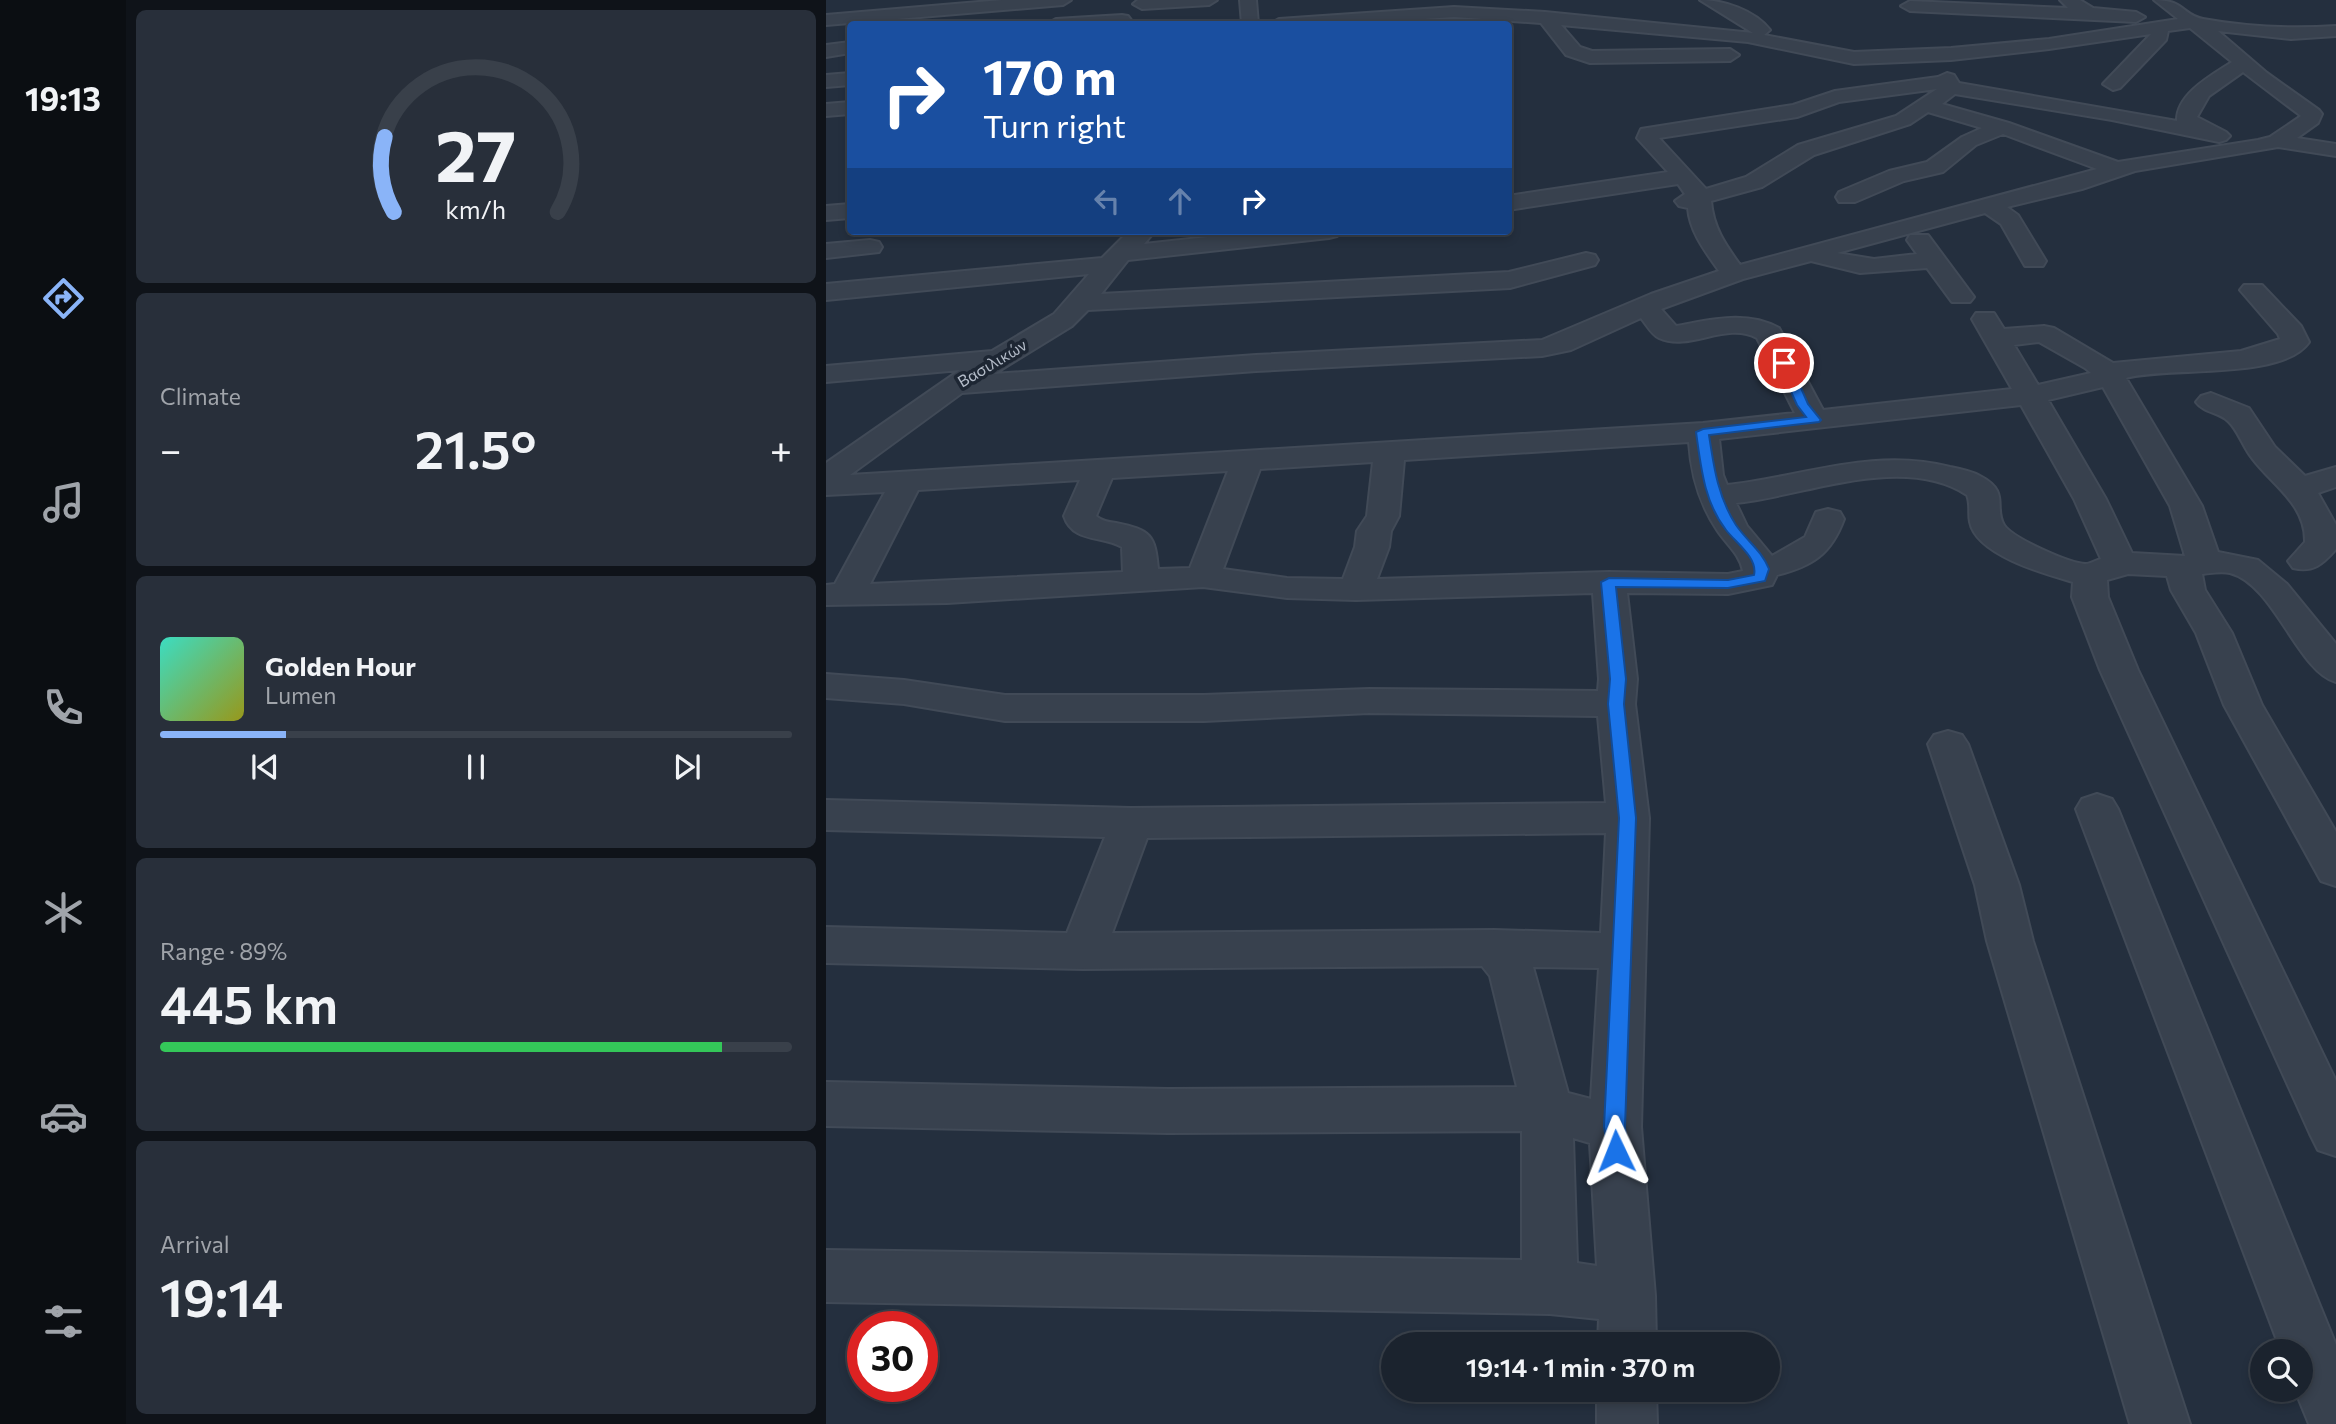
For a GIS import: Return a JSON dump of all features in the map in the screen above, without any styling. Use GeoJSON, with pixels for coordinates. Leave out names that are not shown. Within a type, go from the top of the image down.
{"type":"FeatureCollection","features":[{"type":"Feature","properties":{"kind":"street"},"geometry":{"type":"LineString","coordinates":[[826,20],[1064,0],[1062,21]]}},
{"type":"Feature","properties":{"kind":"street"},"geometry":{"type":"LineString","coordinates":[[1120,21],[1143,2],[1209,0]]}},
{"type":"Feature","properties":{"kind":"street"},"geometry":{"type":"LineString","coordinates":[[1248,0],[1250,21]]}},
{"type":"Feature","properties":{"kind":"street"},"geometry":{"type":"LineString","coordinates":[[1345,0],[1351,19]]}},
{"type":"Feature","properties":{"kind":"street"},"geometry":{"type":"LineString","coordinates":[[1708,0],[1715,6],[1777,32],[1854,58]]}},
{"type":"Feature","properties":{"kind":"street"},"geometry":{"type":"LineString","coordinates":[[2068,0],[2080,9],[2099,14]]}},
{"type":"Feature","properties":{"kind":"street"},"geometry":{"type":"LineString","coordinates":[[1928,106],[2001,127],[2133,149],[2268,143],[2311,119],[2312,114],[2243,63],[2222,42],[2162,0]]}},
{"type":"Feature","properties":{"kind":"street"},"geometry":{"type":"LineString","coordinates":[[1322,21],[1450,6],[1657,27],[1777,32]]}},
{"type":"Feature","properties":{"kind":"street"},"geometry":{"type":"LineString","coordinates":[[1910,6],[2099,14],[2291,34],[2336,30]]}},
{"type":"Feature","properties":{"kind":"street"},"geometry":{"type":"LineString","coordinates":[[1637,9],[1657,27]]}},
{"type":"Feature","properties":{"kind":"street"},"geometry":{"type":"LineString","coordinates":[[1545,17],[1573,51],[1590,57],[1721,54],[1789,59],[1919,56],[2082,39],[2192,22]]}},
{"type":"Feature","properties":{"kind":"street"},"geometry":{"type":"LineString","coordinates":[[1972,27],[2035,28],[2082,39]]}},
{"type":"Feature","properties":{"kind":"street"},"geometry":{"type":"LineString","coordinates":[[2113,84],[2160,36],[2160,27]]}},
{"type":"Feature","properties":{"kind":"street"},"geometry":{"type":"LineString","coordinates":[[826,39],[847,36]]}},
{"type":"Feature","properties":{"kind":"street"},"geometry":{"type":"LineString","coordinates":[[1886,38],[1919,56],[1950,85]]}},
{"type":"Feature","properties":{"kind":"street"},"geometry":{"type":"LineString","coordinates":[[1536,41],[1564,40]]}},
{"type":"Feature","properties":{"kind":"street"},"geometry":{"type":"LineString","coordinates":[[826,51],[847,48]]}},
{"type":"Feature","properties":{"kind":"street"},"geometry":{"type":"LineString","coordinates":[[2219,136],[2199,129],[2186,119],[2203,89],[2216,78],[2243,63]]}},
{"type":"Feature","properties":{"kind":"street"},"geometry":{"type":"LineString","coordinates":[[826,81],[847,79]]}},
{"type":"Feature","properties":{"kind":"street"},"geometry":{"type":"LineString","coordinates":[[1693,200],[1754,182],[1806,150],[1879,129],[1928,106],[1950,85]]}},
{"type":"Feature","properties":{"kind":"street"},"geometry":{"type":"LineString","coordinates":[[1734,274],[1705,231],[1684,176],[1648,138],[1648,133],[1797,111],[1835,97],[1859,93],[1950,85],[2219,136],[2336,150]]}},
{"type":"Feature","properties":{"kind":"street"},"geometry":{"type":"LineString","coordinates":[[826,110],[847,108]]}},
{"type":"Feature","properties":{"kind":"street"},"geometry":{"type":"LineString","coordinates":[[1847,197],[1897,176],[1935,167],[1969,141],[2001,127]]}},
{"type":"Feature","properties":{"kind":"street"},"geometry":{"type":"LineString","coordinates":[[955,385],[1256,363],[1542,348],[1561,344],[1645,307],[1734,274],[1814,253],[1895,226],[1990,205],[2133,149]]}},
{"type":"Feature","properties":{"kind":"street"},"geometry":{"type":"LineString","coordinates":[[1806,150],[1847,197],[1895,226],[1934,259],[1961,297]]}},
{"type":"Feature","properties":{"kind":"street"},"geometry":{"type":"LineString","coordinates":[[1512,202],[1684,176]]}},
{"type":"Feature","properties":{"kind":"street"},"geometry":{"type":"LineString","coordinates":[[1990,205],[2010,220],[2034,261]]}},
{"type":"Feature","properties":{"kind":"street"},"geometry":{"type":"LineString","coordinates":[[826,214],[847,211]]}},
{"type":"Feature","properties":{"kind":"street","name":"Βασιλικών"},"geometry":{"type":"LineString","coordinates":[[826,478],[955,385],[1063,320],[1081,303],[1114,259],[1139,235]]}},
{"type":"Feature","properties":{"kind":"street"},"geometry":{"type":"LineString","coordinates":[[826,292],[1298,235]]}},
{"type":"Feature","properties":{"kind":"street"},"geometry":{"type":"LineString","coordinates":[[826,251],[870,247]]}},
{"type":"Feature","properties":{"kind":"street"},"geometry":{"type":"LineString","coordinates":[[1814,253],[1843,265],[1868,268],[1934,259]]}},
{"type":"Feature","properties":{"kind":"street"},"geometry":{"type":"LineString","coordinates":[[1081,303],[1510,280],[1586,260]]}},
{"type":"Feature","properties":{"kind":"street"},"geometry":{"type":"LineString","coordinates":[[826,486],[905,484],[1100,468],[1703,432],[2032,395],[2140,366],[2262,358],[2289,349],[2295,342],[2291,332],[2253,290]]}},
{"type":"Feature","properties":{"kind":"street"},"geometry":{"type":"LineString","coordinates":[[1645,307],[1667,332],[1676,334],[1743,325],[1760,327],[1769,334],[1770,343],[1784,363],[1803,405],[1815,420]]}},
{"type":"Feature","properties":{"kind":"street"},"geometry":{"type":"LineString","coordinates":[[2210,564],[2186,506],[2110,375],[2095,362],[2044,334],[1990,328],[2032,395],[2105,525],[2104,569],[2090,597],[2119,670],[2336,1133]]}},
{"type":"Feature","properties":{"kind":"street"},"geometry":{"type":"LineString","coordinates":[[826,374],[1000,358]]}},
{"type":"Feature","properties":{"kind":"street"},"geometry":{"type":"LineString","coordinates":[[1716,496],[1770,490],[1820,476],[1869,470],[1911,469],[1967,481],[1981,490],[1986,502],[1986,524],[1998,540],[2046,563],[2104,569],[2321,556],[2323,535],[2315,514],[2300,489],[2264,453],[2239,414],[2211,402]]}},
{"type":"Feature","properties":{"kind":"street"},"geometry":{"type":"LineString","coordinates":[[837,595],[1047,587],[1203,577],[1287,588],[1356,590],[1609,582],[1661,585],[1746,583],[1760,578],[1762,569],[1758,558],[1731,527],[1716,496],[1707,475],[1703,432]]}},
{"type":"Feature","properties":{"kind":"street"},"geometry":{"type":"LineString","coordinates":[[1356,590],[1372,547],[1374,531],[1382,516],[1389,452]]}},
{"type":"Feature","properties":{"kind":"street"},"geometry":{"type":"LineString","coordinates":[[1203,577],[1248,459]]}},
{"type":"Feature","properties":{"kind":"street"},"geometry":{"type":"LineString","coordinates":[[1100,468],[1080,516],[1083,524],[1093,530],[1131,535],[1139,543],[1141,579]]}},
{"type":"Feature","properties":{"kind":"street"},"geometry":{"type":"LineString","coordinates":[[2300,489],[2336,476]]}},
{"type":"Feature","properties":{"kind":"street"},"geometry":{"type":"LineString","coordinates":[[837,595],[905,484]]}},
{"type":"Feature","properties":{"kind":"street"},"geometry":{"type":"LineString","coordinates":[[1762,569],[1786,563],[1819,542],[1828,519]]}},
{"type":"Feature","properties":{"kind":"street"},"geometry":{"type":"LineString","coordinates":[[2336,670],[2275,593],[2250,569],[2210,564],[2184,576],[2188,590],[2214,633],[2243,705],[2336,870]]}},
{"type":"Feature","properties":{"kind":"street"},"geometry":{"type":"LineString","coordinates":[[826,1276],[1550,1287],[1627,1320],[1615,1127],[1628,818],[1616,704],[1618,679],[1609,582]]}},
{"type":"Feature","properties":{"kind":"street"},"geometry":{"type":"LineString","coordinates":[[826,686],[904,692],[1005,708],[1204,708],[1369,701],[1616,704]]}},
{"type":"Feature","properties":{"kind":"street"},"geometry":{"type":"LineString","coordinates":[[1948,744],[1997,885],[2010,941],[2160,1424]]}},
{"type":"Feature","properties":{"kind":"street"},"geometry":{"type":"LineString","coordinates":[[2097,808],[2336,1418]]}},
{"type":"Feature","properties":{"kind":"street"},"geometry":{"type":"LineString","coordinates":[[826,815],[1131,823],[1628,818]]}},
{"type":"Feature","properties":{"kind":"street"},"geometry":{"type":"LineString","coordinates":[[1083,951],[1131,823]]}},
{"type":"Feature","properties":{"kind":"street"},"geometry":{"type":"LineString","coordinates":[[826,945],[1083,951],[1494,948],[1623,951]]}},
{"type":"Feature","properties":{"kind":"street"},"geometry":{"type":"LineString","coordinates":[[1494,948],[1512,970],[1547,1109],[1550,1287]]}},
{"type":"Feature","properties":{"kind":"street"},"geometry":{"type":"LineString","coordinates":[[826,1104],[1168,1111],[1547,1109],[1615,1127]]}},
{"type":"Feature","properties":{"kind":"street"},"geometry":{"type":"LineString","coordinates":[[1627,1402],[1627,1424]]}},
{"type":"Feature","properties":{"kind":"route"},"geometry":{"type":"LineString","coordinates":[[1616,1151],[1628,818],[1616,704],[1618,679],[1609,582],[1661,585],[1728,584],[1746,583],[1760,578],[1762,569],[1758,558],[1731,527],[1711,487],[1707,475],[1703,432],[1815,420],[1803,405],[1784,363]]}}]}
